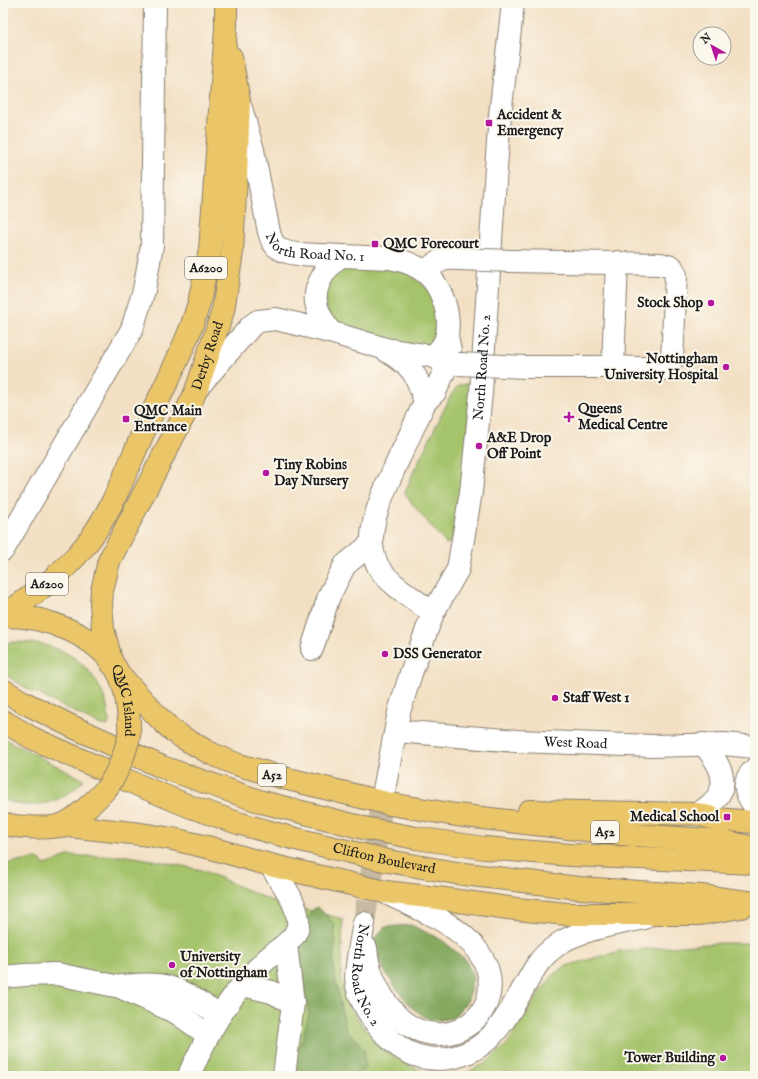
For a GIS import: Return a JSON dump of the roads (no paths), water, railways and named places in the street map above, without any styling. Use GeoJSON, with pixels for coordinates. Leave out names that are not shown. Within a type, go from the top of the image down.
{"type":"FeatureCollection","features":[{"type":"Feature","properties":{"kind":"main road","name":"Derby Road"},"geometry":{"type":"LineString","coordinates":[[3,616],[39,591],[60,573],[85,546],[96,530],[117,491],[191,328],[199,303],[210,250],[226,28],[226,3]]}},
{"type":"Feature","properties":{"kind":"main road","name":"Derby Road"},"geometry":{"type":"LineString","coordinates":[[115,669],[103,629],[101,603],[102,591],[109,561],[198,388],[223,311],[233,237],[239,101],[226,28]]}},
{"type":"Feature","properties":{"kind":"main road","name":"QMC Island"},"geometry":{"type":"LineString","coordinates":[[3,616],[56,624],[70,630],[90,642],[97,647],[115,669],[127,702],[130,724],[129,737],[125,756],[113,780],[87,808],[49,826]]}},
{"type":"Feature","properties":{"kind":"main road","name":"A52"},"geometry":{"type":"LineString","coordinates":[[115,669],[158,717],[173,731],[212,754],[230,762],[284,778],[390,804],[456,815],[621,834],[722,841],[755,848]]}},
{"type":"Feature","properties":{"kind":"main road","name":"Clifton Boulevard"},"geometry":{"type":"LineString","coordinates":[[3,690],[23,702],[71,726],[162,767],[262,802],[372,829],[416,838],[484,848],[570,855],[755,863]]}},
{"type":"Feature","properties":{"kind":"main road","name":"Clifton Boulevard"},"geometry":{"type":"LineString","coordinates":[[3,721],[32,738],[191,807],[241,824],[292,838],[388,861],[456,873],[586,889],[701,896],[755,904]]}},
{"type":"Feature","properties":{"kind":"main road"},"geometry":{"type":"LineString","coordinates":[[456,815],[518,811],[697,814],[716,819],[755,822]]}},
{"type":"Feature","properties":{"kind":"main road","name":"A52"},"geometry":{"type":"LineString","coordinates":[[3,824],[126,832],[166,838],[385,892],[516,909],[567,914],[700,914],[755,904]]}},
{"type":"Feature","properties":{"kind":"main road","name":"A52"},"geometry":{"type":"LineString","coordinates":[[3,839],[49,826]]}},
{"type":"Feature","properties":{"kind":"street"},"geometry":{"type":"LineString","coordinates":[[3,550],[132,329],[144,290],[152,245],[155,3]]}},
{"type":"Feature","properties":{"kind":"street","name":"North Road No. 2"},"geometry":{"type":"LineString","coordinates":[[384,790],[399,712],[411,673],[433,613],[458,569],[471,492],[481,393],[500,115],[513,3]]}},
{"type":"Feature","properties":{"kind":"street","name":"North Road No. 1"},"geometry":{"type":"LineString","coordinates":[[239,101],[253,150],[269,232],[273,243],[285,252],[297,254],[389,258],[399,260],[425,272]]}},
{"type":"Feature","properties":{"kind":"street"},"geometry":{"type":"LineString","coordinates":[[330,332],[317,308],[315,297],[316,287],[328,267],[341,256]]}},
{"type":"Feature","properties":{"kind":"street"},"geometry":{"type":"LineString","coordinates":[[198,388],[247,330],[258,321],[276,319],[330,332],[386,349],[446,361],[526,367],[613,367],[663,369],[672,360],[676,275],[672,267],[661,264],[617,262],[512,261],[446,258],[435,263],[425,272],[438,288],[443,298],[446,309],[447,334],[450,351],[446,361],[435,392],[425,402],[379,504],[374,523],[372,543],[375,560],[382,573],[394,584],[433,613]]}},
{"type":"Feature","properties":{"kind":"street"},"geometry":{"type":"LineString","coordinates":[[613,367],[617,262]]}},
{"type":"Feature","properties":{"kind":"street"},"geometry":{"type":"LineString","coordinates":[[386,349],[414,372],[419,380],[425,402]]}},
{"type":"Feature","properties":{"kind":"street"},"geometry":{"type":"LineString","coordinates":[[312,650],[329,596],[345,565],[372,543]]}},
{"type":"Feature","properties":{"kind":"street","name":"West Road"},"geometry":{"type":"LineString","coordinates":[[396,732],[517,741],[653,746],[703,744],[755,746]]}},
{"type":"Feature","properties":{"kind":"street"},"geometry":{"type":"LineString","coordinates":[[697,814],[709,808],[720,795],[722,789],[718,764],[703,744]]}},
{"type":"Feature","properties":{"kind":"street"},"geometry":{"type":"LineString","coordinates":[[755,769],[749,774],[746,780],[745,789],[747,796],[755,807]]}},
{"type":"Feature","properties":{"kind":"street"},"geometry":{"type":"LineString","coordinates":[[189,1076],[208,1035],[220,1015],[243,985],[263,963],[294,936],[298,927],[298,920],[292,901],[270,864]]}},
{"type":"Feature","properties":{"kind":"street","name":"North Road No. 2"},"geometry":{"type":"LineString","coordinates":[[385,892],[431,915],[456,930],[478,951],[485,962],[490,994],[488,1003],[483,1012],[474,1023],[459,1033],[444,1038],[426,1037],[413,1031],[404,1024],[387,1005],[379,991],[367,964],[364,922],[356,978],[364,1005],[374,1023],[395,1045],[410,1054],[425,1058],[444,1058],[465,1055],[484,1044],[506,1018],[539,961],[562,942],[584,932],[663,914]]}},
{"type":"Feature","properties":{"kind":"street"},"geometry":{"type":"LineString","coordinates":[[284,1076],[293,1003],[286,944]]}},
{"type":"Feature","properties":{"kind":"street"},"geometry":{"type":"LineString","coordinates":[[3,977],[57,974],[120,987],[177,1013],[208,1035]]}},
{"type":"Feature","properties":{"kind":"street"},"geometry":{"type":"LineString","coordinates":[[120,987],[146,984],[164,986],[178,991],[220,1015]]}},
{"type":"Feature","properties":{"kind":"street"},"geometry":{"type":"LineString","coordinates":[[243,985],[272,992],[293,1003]]}},
{"type":"Feature","properties":{"kind":"tunnel"},"geometry":{"type":"LineString","coordinates":[[364,923],[384,790]]}},
{"type":"Feature","properties":{"kind":"place","name":"Accident & Emergency"},"geometry":{"type":"Point","coordinates":[489,123]}},
{"type":"Feature","properties":{"kind":"place","name":"QMC Forecourt"},"geometry":{"type":"Point","coordinates":[375,244]}},
{"type":"Feature","properties":{"kind":"place","name":"Stock Shop"},"geometry":{"type":"Point","coordinates":[711,303]}},
{"type":"Feature","properties":{"kind":"place","name":"Nottingham University Hospital"},"geometry":{"type":"Point","coordinates":[726,367]}},
{"type":"Feature","properties":{"kind":"place","name":"Queens Medical Centre"},"geometry":{"type":"Point","coordinates":[569,417]}},
{"type":"Feature","properties":{"kind":"place","name":"QMC Main Entrance"},"geometry":{"type":"Point","coordinates":[126,419]}},
{"type":"Feature","properties":{"kind":"place","name":"A&E Drop Off Point"},"geometry":{"type":"Point","coordinates":[479,446]}},
{"type":"Feature","properties":{"kind":"place","name":"Tiny Robins Day Nursery"},"geometry":{"type":"Point","coordinates":[266,473]}},
{"type":"Feature","properties":{"kind":"place","name":"DSS Generator"},"geometry":{"type":"Point","coordinates":[385,654]}},
{"type":"Feature","properties":{"kind":"place","name":"Staff West 1"},"geometry":{"type":"Point","coordinates":[555,698]}},
{"type":"Feature","properties":{"kind":"place","name":"Medical School"},"geometry":{"type":"Point","coordinates":[727,817]}},
{"type":"Feature","properties":{"kind":"place","name":"University of Nottingham"},"geometry":{"type":"Point","coordinates":[172,965]}},
{"type":"Feature","properties":{"kind":"place","name":"Tower Building"},"geometry":{"type":"Point","coordinates":[723,1058]}}]}
